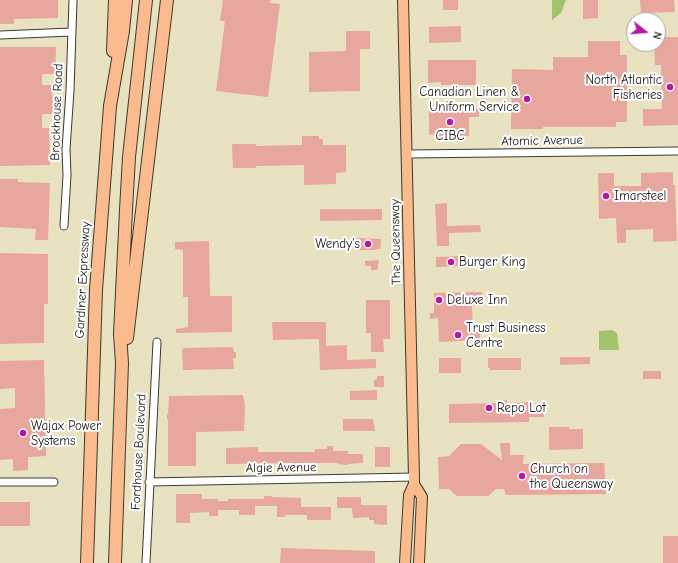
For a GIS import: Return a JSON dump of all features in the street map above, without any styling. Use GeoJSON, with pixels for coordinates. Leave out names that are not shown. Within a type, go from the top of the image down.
{"type":"FeatureCollection","features":[{"type":"Feature","properties":{"kind":"highway"},"geometry":{"type":"LineString","coordinates":[[110,106],[115,0]]}},
{"type":"Feature","properties":{"kind":"highway","name":"Gardiner Expressway"},"geometry":{"type":"LineString","coordinates":[[87,563],[96,290],[110,106],[126,0]]}},
{"type":"Feature","properties":{"kind":"highway"},"geometry":{"type":"LineString","coordinates":[[115,563],[122,363],[120,334],[129,157],[146,0]]}},
{"type":"Feature","properties":{"kind":"highway"},"geometry":{"type":"LineString","coordinates":[[122,363],[132,302],[152,118],[167,0]]}},
{"type":"Feature","properties":{"kind":"main road","name":"The Queensway"},"geometry":{"type":"LineString","coordinates":[[403,0],[414,480],[409,495],[405,563]]}},
{"type":"Feature","properties":{"kind":"main road","name":"The Queensway"},"geometry":{"type":"LineString","coordinates":[[414,480],[422,497],[419,563]]}},
{"type":"Feature","properties":{"kind":"street","name":"Brockhouse Road"},"geometry":{"type":"LineString","coordinates":[[64,226],[73,0]]}},
{"type":"Feature","properties":{"kind":"street"},"geometry":{"type":"LineString","coordinates":[[0,35],[72,32]]}},
{"type":"Feature","properties":{"kind":"street","name":"Atomic Avenue"},"geometry":{"type":"LineString","coordinates":[[407,154],[678,150]]}},
{"type":"Feature","properties":{"kind":"street","name":"Fordhouse Boulevard"},"geometry":{"type":"LineString","coordinates":[[146,563],[157,342]]}},
{"type":"Feature","properties":{"kind":"street","name":"Algie Avenue"},"geometry":{"type":"LineString","coordinates":[[149,482],[414,480]]}},
{"type":"Feature","properties":{"kind":"street"},"geometry":{"type":"LineString","coordinates":[[0,482],[54,482]]}},
{"type":"Feature","properties":{"kind":"green space"},"geometry":{"type":"Polygon","coordinates":[[[552,0],[566,0],[561,13],[552,20],[552,0]]]}},
{"type":"Feature","properties":{"kind":"green space"},"geometry":{"type":"Polygon","coordinates":[[[612,330],[617,333],[619,350],[599,350],[599,331],[612,330]]]}},
{"type":"Feature","properties":{"kind":"building"},"geometry":{"type":"Polygon","coordinates":[[[0,0],[58,0],[58,18],[14,19],[14,24],[0,24],[0,0]]]}},
{"type":"Feature","properties":{"kind":"building"},"geometry":{"type":"Polygon","coordinates":[[[223,0],[271,0],[270,3],[280,4],[268,97],[216,91],[225,21],[220,21],[223,0]]]}},
{"type":"Feature","properties":{"kind":"building"},"geometry":{"type":"Polygon","coordinates":[[[443,0],[458,0],[458,10],[443,10],[443,0]]]}},
{"type":"Feature","properties":{"kind":"building"},"geometry":{"type":"Polygon","coordinates":[[[583,0],[598,0],[598,18],[583,19],[583,0]]]}},
{"type":"Feature","properties":{"kind":"building"},"geometry":{"type":"Polygon","coordinates":[[[640,0],[674,0],[675,12],[641,12],[640,0]]]}},
{"type":"Feature","properties":{"kind":"building"},"geometry":{"type":"Polygon","coordinates":[[[461,26],[461,42],[429,43],[429,27],[461,26]]]}},
{"type":"Feature","properties":{"kind":"building"},"geometry":{"type":"Polygon","coordinates":[[[346,31],[370,31],[370,49],[360,49],[360,91],[309,92],[309,52],[346,51],[346,31]]]}},
{"type":"Feature","properties":{"kind":"building","name":"North Atlantic Fisheries"},"geometry":{"type":"Polygon","coordinates":[[[666,37],[678,37],[678,125],[643,126],[643,109],[662,109],[661,65],[655,65],[654,52],[666,52],[666,37]]]}},
{"type":"Feature","properties":{"kind":"building"},"geometry":{"type":"Polygon","coordinates":[[[588,41],[620,41],[620,55],[627,55],[627,122],[616,122],[616,127],[543,127],[543,129],[511,129],[512,69],[553,70],[553,57],[588,57],[588,41]]]}},
{"type":"Feature","properties":{"kind":"building"},"geometry":{"type":"Polygon","coordinates":[[[0,47],[56,47],[55,74],[42,74],[42,85],[52,85],[53,114],[42,114],[42,128],[49,128],[50,165],[0,166],[0,47]]]}},
{"type":"Feature","properties":{"kind":"building"},"geometry":{"type":"Polygon","coordinates":[[[428,60],[476,60],[476,85],[441,85],[441,82],[428,83],[428,60]]]}},
{"type":"Feature","properties":{"kind":"building","name":"CIBC"},"geometry":{"type":"Polygon","coordinates":[[[479,108],[479,117],[469,117],[469,136],[429,135],[429,110],[479,108]]]}},
{"type":"Feature","properties":{"kind":"building"},"geometry":{"type":"Polygon","coordinates":[[[302,136],[319,136],[319,139],[323,139],[323,145],[346,145],[346,172],[336,173],[336,184],[304,185],[304,165],[233,168],[232,144],[256,144],[256,146],[302,145],[302,136]]]}},
{"type":"Feature","properties":{"kind":"building"},"geometry":{"type":"Polygon","coordinates":[[[673,172],[673,185],[675,185],[677,241],[653,242],[653,229],[626,230],[626,243],[617,243],[616,218],[599,219],[598,173],[614,173],[614,186],[641,186],[641,173],[673,172]]]}},
{"type":"Feature","properties":{"kind":"building"},"geometry":{"type":"Polygon","coordinates":[[[0,179],[18,179],[18,182],[50,183],[48,240],[35,240],[36,229],[0,227],[0,179]]]}},
{"type":"Feature","properties":{"kind":"building"},"geometry":{"type":"Polygon","coordinates":[[[447,203],[447,226],[480,225],[481,232],[449,233],[449,246],[437,246],[435,204],[447,203]]]}},
{"type":"Feature","properties":{"kind":"building"},"geometry":{"type":"Polygon","coordinates":[[[320,209],[382,209],[382,220],[320,221],[320,209]]]}},
{"type":"Feature","properties":{"kind":"building","name":"Wendy's"},"geometry":{"type":"Polygon","coordinates":[[[355,238],[381,239],[380,249],[355,250],[355,238]]]}},
{"type":"Feature","properties":{"kind":"building"},"geometry":{"type":"Polygon","coordinates":[[[209,241],[210,296],[232,296],[232,332],[176,333],[176,329],[188,327],[188,297],[183,297],[183,250],[175,249],[175,242],[209,241]]]}},
{"type":"Feature","properties":{"kind":"building"},"geometry":{"type":"Polygon","coordinates":[[[0,253],[48,254],[48,304],[44,304],[44,343],[0,344],[0,253]]]}},
{"type":"Feature","properties":{"kind":"building","name":"Burger King"},"geometry":{"type":"Polygon","coordinates":[[[462,256],[462,258],[466,258],[466,266],[436,267],[436,257],[462,256]]]}},
{"type":"Feature","properties":{"kind":"building"},"geometry":{"type":"Polygon","coordinates":[[[379,260],[377,270],[371,270],[371,266],[365,266],[365,261],[379,260]]]}},
{"type":"Feature","properties":{"kind":"building"},"geometry":{"type":"Polygon","coordinates":[[[482,292],[482,306],[472,306],[473,328],[480,328],[480,340],[439,342],[438,318],[430,319],[430,313],[434,313],[434,293],[482,292]]]}},
{"type":"Feature","properties":{"kind":"building"},"geometry":{"type":"Polygon","coordinates":[[[366,300],[390,300],[390,339],[383,339],[384,352],[371,352],[371,333],[366,333],[366,300]]]}},
{"type":"Feature","properties":{"kind":"building"},"geometry":{"type":"Polygon","coordinates":[[[272,322],[326,322],[326,346],[347,345],[347,360],[376,359],[376,368],[320,370],[319,339],[273,340],[272,322]]]}},
{"type":"Feature","properties":{"kind":"building"},"geometry":{"type":"Polygon","coordinates":[[[233,347],[234,352],[236,352],[236,358],[233,358],[234,369],[183,370],[183,348],[233,347]]]}},
{"type":"Feature","properties":{"kind":"building"},"geometry":{"type":"Polygon","coordinates":[[[560,357],[590,357],[590,364],[560,365],[560,357]]]}},
{"type":"Feature","properties":{"kind":"building"},"geometry":{"type":"Polygon","coordinates":[[[439,358],[461,358],[461,373],[439,373],[439,358]]]}},
{"type":"Feature","properties":{"kind":"building"},"geometry":{"type":"Polygon","coordinates":[[[488,358],[521,358],[521,370],[490,370],[490,368],[488,368],[488,358]]]}},
{"type":"Feature","properties":{"kind":"building","name":"Wajax Power Systems"},"geometry":{"type":"Polygon","coordinates":[[[44,360],[46,456],[28,457],[28,470],[13,471],[13,459],[0,460],[0,409],[15,408],[15,388],[0,389],[0,361],[44,360]]]}},
{"type":"Feature","properties":{"kind":"building"},"geometry":{"type":"Polygon","coordinates":[[[643,371],[661,371],[661,379],[643,379],[643,371]]]}},
{"type":"Feature","properties":{"kind":"building"},"geometry":{"type":"Polygon","coordinates":[[[377,376],[384,376],[384,387],[374,387],[374,380],[377,379],[377,376]]]}},
{"type":"Feature","properties":{"kind":"building"},"geometry":{"type":"Polygon","coordinates":[[[377,390],[377,400],[350,400],[350,391],[377,390]]]}},
{"type":"Feature","properties":{"kind":"building"},"geometry":{"type":"Polygon","coordinates":[[[243,395],[245,406],[244,431],[196,432],[196,466],[168,466],[167,414],[169,396],[243,395]]]}},
{"type":"Feature","properties":{"kind":"building","name":"Repo Lot"},"geometry":{"type":"Polygon","coordinates":[[[507,400],[507,403],[529,402],[529,412],[544,412],[544,417],[529,417],[529,422],[449,423],[449,404],[501,403],[501,401],[507,400]]]}},
{"type":"Feature","properties":{"kind":"building"},"geometry":{"type":"Polygon","coordinates":[[[343,419],[373,419],[375,431],[343,431],[343,419]]]}},
{"type":"Feature","properties":{"kind":"building"},"geometry":{"type":"Polygon","coordinates":[[[549,427],[583,429],[583,449],[549,450],[549,427]]]}},
{"type":"Feature","properties":{"kind":"building","name":"Church on the Queensway"},"geometry":{"type":"Polygon","coordinates":[[[500,443],[510,443],[510,455],[524,455],[523,464],[604,463],[606,494],[506,495],[504,489],[496,489],[488,496],[457,496],[449,489],[439,489],[438,457],[449,456],[461,444],[481,444],[502,460],[500,443]]]}},
{"type":"Feature","properties":{"kind":"building"},"geometry":{"type":"Polygon","coordinates":[[[327,446],[333,446],[333,451],[348,451],[348,454],[363,454],[363,463],[348,465],[338,463],[298,463],[298,465],[292,465],[292,463],[226,464],[226,448],[258,447],[258,452],[315,452],[315,449],[327,449],[327,446]]]}},
{"type":"Feature","properties":{"kind":"building"},"geometry":{"type":"Polygon","coordinates":[[[375,447],[390,447],[390,467],[375,467],[375,447]]]}},
{"type":"Feature","properties":{"kind":"building"},"geometry":{"type":"Polygon","coordinates":[[[176,494],[202,494],[202,499],[218,499],[218,501],[228,501],[228,499],[264,499],[264,496],[301,498],[301,507],[331,507],[331,520],[307,520],[307,515],[285,515],[285,517],[277,517],[277,506],[255,506],[255,515],[239,515],[239,510],[218,510],[218,516],[209,516],[209,512],[190,513],[190,523],[176,523],[176,494]]]}},
{"type":"Feature","properties":{"kind":"building"},"geometry":{"type":"Polygon","coordinates":[[[337,497],[361,497],[361,505],[387,505],[387,525],[374,524],[374,520],[369,520],[369,517],[353,518],[352,508],[337,508],[337,497]]]}},
{"type":"Feature","properties":{"kind":"building"},"geometry":{"type":"Polygon","coordinates":[[[0,502],[30,502],[30,526],[0,526],[0,502]]]}},
{"type":"Feature","properties":{"kind":"building"},"geometry":{"type":"Polygon","coordinates":[[[663,536],[678,536],[678,563],[663,563],[663,536]]]}},
{"type":"Feature","properties":{"kind":"building"},"geometry":{"type":"Polygon","coordinates":[[[281,548],[375,551],[375,563],[280,563],[281,548]]]}},
{"type":"Feature","properties":{"kind":"place","name":"North Atlantic Fisheries"},"geometry":{"type":"Point","coordinates":[670,87]}},
{"type":"Feature","properties":{"kind":"place","name":"Canadian Linen & Uniform Service"},"geometry":{"type":"Point","coordinates":[527,99]}},
{"type":"Feature","properties":{"kind":"place","name":"CIBC"},"geometry":{"type":"Point","coordinates":[450,122]}},
{"type":"Feature","properties":{"kind":"place","name":"Imarsteel"},"geometry":{"type":"Point","coordinates":[606,196]}},
{"type":"Feature","properties":{"kind":"place","name":"Wendy's"},"geometry":{"type":"Point","coordinates":[368,244]}},
{"type":"Feature","properties":{"kind":"place","name":"Burger King"},"geometry":{"type":"Point","coordinates":[451,262]}},
{"type":"Feature","properties":{"kind":"place","name":"Deluxe Inn"},"geometry":{"type":"Point","coordinates":[439,300]}},
{"type":"Feature","properties":{"kind":"place","name":"Trust Business Centre"},"geometry":{"type":"Point","coordinates":[458,335]}},
{"type":"Feature","properties":{"kind":"place","name":"Repo Lot"},"geometry":{"type":"Point","coordinates":[489,408]}},
{"type":"Feature","properties":{"kind":"place","name":"Wajax Power Systems"},"geometry":{"type":"Point","coordinates":[23,433]}},
{"type":"Feature","properties":{"kind":"place","name":"Church on the Queensway"},"geometry":{"type":"Point","coordinates":[522,476]}}]}
